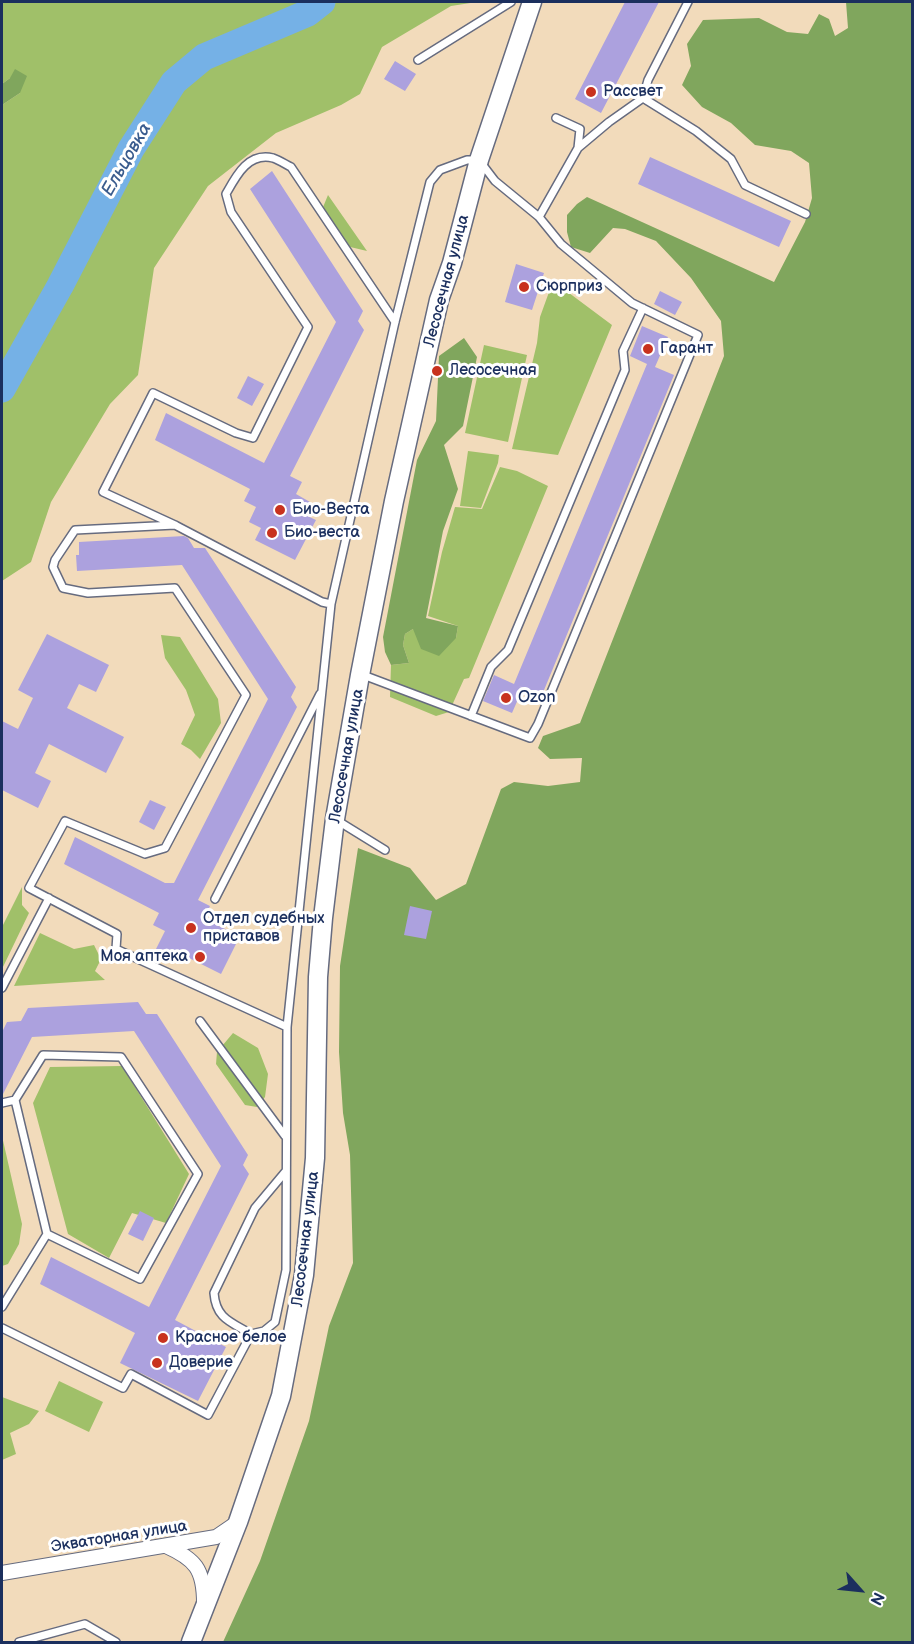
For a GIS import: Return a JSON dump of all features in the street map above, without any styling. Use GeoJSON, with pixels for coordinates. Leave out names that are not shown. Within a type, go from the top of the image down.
{"type":"FeatureCollection","features":[{"type":"Feature","properties":{"kind":"street","name":"Лесосечная улица"},"geometry":{"type":"LineString","coordinates":[[191,1642],[238,1522],[281,1396],[304,1275],[315,1158],[318,977],[335,819],[360,675],[394,501],[434,323],[453,263],[479,160],[532,2]]}},
{"type":"Feature","properties":{"kind":"street","name":"Экваторная улица"},"geometry":{"type":"LineString","coordinates":[[2,1572],[216,1537],[238,1522]]}},
{"type":"Feature","properties":{"kind":"street"},"geometry":{"type":"LineString","coordinates":[[166,1546],[186,1555],[199,1569],[204,1589],[204,1610]]}},
{"type":"Feature","properties":{"kind":"lane"},"geometry":{"type":"LineString","coordinates":[[418,60],[511,2]]}},
{"type":"Feature","properties":{"kind":"lane"},"geometry":{"type":"LineString","coordinates":[[539,217],[579,148],[609,122],[643,98],[648,80],[688,2]]}},
{"type":"Feature","properties":{"kind":"lane"},"geometry":{"type":"LineString","coordinates":[[643,98],[696,131],[731,159],[745,185],[806,214]]}},
{"type":"Feature","properties":{"kind":"lane"},"geometry":{"type":"LineString","coordinates":[[556,118],[580,129],[579,148]]}},
{"type":"Feature","properties":{"kind":"lane"},"geometry":{"type":"LineString","coordinates":[[332,604],[322,602],[175,525],[104,492],[153,393],[236,433],[253,438],[308,327],[231,212],[226,194],[239,171],[257,157],[273,158],[291,167],[395,322]]}},
{"type":"Feature","properties":{"kind":"lane"},"geometry":{"type":"LineString","coordinates":[[286,1171],[255,1208],[214,1293],[215,1306],[221,1316],[251,1334],[264,1331],[275,1322],[286,1270],[286,1171],[285,1136],[286,1027],[332,604],[429,182],[440,170],[467,160],[479,160],[495,181],[539,217],[561,244],[632,303],[698,336],[538,724],[530,738],[360,675]]}},
{"type":"Feature","properties":{"kind":"lane"},"geometry":{"type":"LineString","coordinates":[[471,716],[491,667],[508,651],[625,370],[623,351],[643,308]]}},
{"type":"Feature","properties":{"kind":"lane"},"geometry":{"type":"LineString","coordinates":[[175,525],[75,530],[55,560],[53,567],[63,588],[88,593],[175,588],[246,695],[165,848],[145,854],[65,820],[29,888],[117,934],[116,949],[286,1027]]}},
{"type":"Feature","properties":{"kind":"lane"},"geometry":{"type":"LineString","coordinates":[[215,899],[322,689]]}},
{"type":"Feature","properties":{"kind":"lane"},"geometry":{"type":"LineString","coordinates":[[335,819],[385,850]]}},
{"type":"Feature","properties":{"kind":"lane"},"geometry":{"type":"LineString","coordinates":[[2,988],[49,898]]}},
{"type":"Feature","properties":{"kind":"lane"},"geometry":{"type":"LineString","coordinates":[[200,1021],[285,1136]]}},
{"type":"Feature","properties":{"kind":"lane"},"geometry":{"type":"LineString","coordinates":[[2,1103],[15,1100],[43,1055],[122,1057],[198,1174],[140,1279],[47,1234]]}},
{"type":"Feature","properties":{"kind":"lane"},"geometry":{"type":"LineString","coordinates":[[2,1307],[47,1234],[15,1100]]}},
{"type":"Feature","properties":{"kind":"lane"},"geometry":{"type":"LineString","coordinates":[[2,1328],[123,1388],[131,1374],[208,1415],[251,1334]]}},
{"type":"Feature","properties":{"kind":"lane"},"geometry":{"type":"LineString","coordinates":[[19,1642],[85,1624],[116,1642]]}},
{"type":"Feature","properties":{"kind":"green space"},"geometry":{"type":"Polygon","coordinates":[[[2,2],[477,2],[451,6],[382,47],[360,94],[341,105],[276,133],[208,186],[154,268],[138,375],[110,404],[51,502],[31,562],[2,581],[2,105],[20,93],[10,78],[2,84],[2,2]]]}},
{"type":"Feature","properties":{"kind":"green space"},"geometry":{"type":"Polygon","coordinates":[[[846,2],[912,2],[912,1642],[223,1642],[260,1561],[309,1421],[329,1326],[353,1263],[350,1155],[343,1113],[339,1052],[340,966],[358,848],[410,868],[436,900],[466,884],[501,789],[514,782],[548,786],[580,782],[582,758],[550,759],[538,748],[543,736],[580,723],[724,356],[721,321],[691,278],[656,241],[625,229],[613,228],[590,253],[571,247],[567,232],[567,215],[587,197],[774,282],[805,222],[812,198],[809,163],[791,151],[755,145],[731,123],[702,107],[682,85],[691,66],[687,44],[703,20],[759,18],[787,32],[808,34],[819,14],[829,19],[835,36],[848,28],[846,2]]]}},
{"type":"Feature","properties":{"kind":"green space"},"geometry":{"type":"Polygon","coordinates":[[[15,69],[27,76],[20,93],[2,105],[2,84],[10,78],[15,69]]]}},
{"type":"Feature","properties":{"kind":"green space"},"geometry":{"type":"Polygon","coordinates":[[[328,195],[367,251],[346,246],[321,212],[328,195]]]}},
{"type":"Feature","properties":{"kind":"green space"},"geometry":{"type":"Polygon","coordinates":[[[553,281],[612,325],[558,455],[512,449],[537,343],[540,317],[553,281]]]}},
{"type":"Feature","properties":{"kind":"green space"},"geometry":{"type":"Polygon","coordinates":[[[464,338],[477,357],[463,426],[444,445],[458,489],[443,531],[426,618],[458,626],[456,638],[439,656],[421,649],[413,629],[405,634],[403,645],[409,663],[391,665],[385,652],[383,637],[417,460],[436,421],[439,356],[464,338]]]}},
{"type":"Feature","properties":{"kind":"green space"},"geometry":{"type":"Polygon","coordinates":[[[484,345],[527,355],[508,442],[465,433],[484,345]]]}},
{"type":"Feature","properties":{"kind":"green space"},"geometry":{"type":"Polygon","coordinates":[[[468,451],[499,455],[481,508],[460,506],[468,451]]]}},
{"type":"Feature","properties":{"kind":"green space"},"geometry":{"type":"Polygon","coordinates":[[[500,467],[517,471],[548,486],[469,678],[464,679],[449,712],[436,716],[390,697],[391,665],[409,663],[403,645],[405,634],[413,629],[456,638],[458,626],[428,616],[442,552],[455,507],[482,509],[500,467]]]}},
{"type":"Feature","properties":{"kind":"green space"},"geometry":{"type":"Polygon","coordinates":[[[161,635],[180,637],[218,699],[221,723],[200,759],[181,744],[195,715],[186,690],[165,658],[161,635]]]}},
{"type":"Feature","properties":{"kind":"green space"},"geometry":{"type":"Polygon","coordinates":[[[22,887],[22,905],[29,913],[2,969],[2,927],[22,887]]]}},
{"type":"Feature","properties":{"kind":"green space"},"geometry":{"type":"Polygon","coordinates":[[[40,933],[74,949],[94,945],[101,959],[95,971],[105,980],[14,986],[40,933]]]}},
{"type":"Feature","properties":{"kind":"green space"},"geometry":{"type":"Polygon","coordinates":[[[233,1033],[258,1048],[268,1074],[265,1097],[257,1107],[245,1105],[216,1064],[217,1052],[233,1033]]]}},
{"type":"Feature","properties":{"kind":"green space"},"geometry":{"type":"Polygon","coordinates":[[[122,1066],[189,1174],[166,1223],[132,1213],[109,1258],[68,1234],[33,1103],[50,1067],[122,1066]]]}},
{"type":"Feature","properties":{"kind":"green space"},"geometry":{"type":"Polygon","coordinates":[[[2,1136],[22,1224],[19,1244],[8,1264],[2,1266],[2,1136]]]}},
{"type":"Feature","properties":{"kind":"green space"},"geometry":{"type":"Polygon","coordinates":[[[59,1381],[103,1402],[89,1432],[45,1411],[59,1381]]]}},
{"type":"Feature","properties":{"kind":"green space"},"geometry":{"type":"Polygon","coordinates":[[[2,1397],[39,1411],[29,1424],[10,1433],[16,1454],[2,1460],[2,1397]]]}},
{"type":"Feature","properties":{"kind":"building"},"geometry":{"type":"Polygon","coordinates":[[[625,2],[659,2],[601,113],[575,99],[625,2]]]}},
{"type":"Feature","properties":{"kind":"building"},"geometry":{"type":"Polygon","coordinates":[[[395,61],[416,74],[405,91],[384,79],[395,61]]]}},
{"type":"Feature","properties":{"kind":"building"},"geometry":{"type":"Polygon","coordinates":[[[650,157],[791,221],[779,247],[638,184],[650,157]]]}},
{"type":"Feature","properties":{"kind":"building"},"geometry":{"type":"Polygon","coordinates":[[[272,171],[363,311],[358,321],[364,330],[290,476],[302,482],[296,494],[310,502],[303,514],[316,520],[295,560],[255,540],[261,528],[249,522],[256,507],[244,501],[250,489],[155,440],[166,413],[264,463],[336,322],[250,189],[272,171]]]}},
{"type":"Feature","properties":{"kind":"building","name":"Сюрприз"},"geometry":{"type":"Polygon","coordinates":[[[516,264],[544,273],[532,310],[505,302],[516,264]]]}},
{"type":"Feature","properties":{"kind":"building"},"geometry":{"type":"Polygon","coordinates":[[[660,291],[682,302],[675,315],[654,304],[660,291]]]}},
{"type":"Feature","properties":{"kind":"building"},"geometry":{"type":"Polygon","coordinates":[[[642,326],[668,337],[655,367],[674,375],[542,695],[519,686],[523,688],[512,713],[483,701],[494,675],[514,684],[647,364],[630,356],[642,326]]]}},
{"type":"Feature","properties":{"kind":"building"},"geometry":{"type":"Polygon","coordinates":[[[248,376],[264,384],[252,406],[237,398],[248,376]]]}},
{"type":"Feature","properties":{"kind":"building"},"geometry":{"type":"Polygon","coordinates":[[[184,536],[194,548],[205,548],[296,687],[291,697],[297,707],[198,900],[210,906],[204,919],[240,936],[221,974],[175,951],[171,960],[155,951],[165,931],[153,925],[159,913],[64,864],[75,837],[165,883],[174,883],[268,699],[182,565],[77,571],[76,555],[79,555],[79,542],[184,536]]]}},
{"type":"Feature","properties":{"kind":"building"},"geometry":{"type":"Polygon","coordinates":[[[47,634],[109,665],[96,692],[79,684],[67,708],[124,737],[106,773],[49,744],[35,773],[51,781],[38,808],[2,790],[2,721],[18,729],[33,698],[18,690],[47,634]]]}},
{"type":"Feature","properties":{"kind":"building"},"geometry":{"type":"Polygon","coordinates":[[[150,800],[166,807],[154,830],[139,822],[150,800]]]}},
{"type":"Feature","properties":{"kind":"building"},"geometry":{"type":"Polygon","coordinates":[[[410,906],[432,911],[426,939],[404,935],[410,906]]]}},
{"type":"Feature","properties":{"kind":"building"},"geometry":{"type":"Polygon","coordinates":[[[138,1002],[146,1014],[157,1014],[248,1155],[243,1165],[249,1174],[175,1320],[226,1347],[198,1401],[120,1363],[135,1333],[40,1284],[51,1257],[149,1307],[221,1166],[134,1031],[32,1037],[2,1096],[2,1032],[7,1022],[21,1021],[28,1008],[138,1002]]]}},
{"type":"Feature","properties":{"kind":"building"},"geometry":{"type":"Polygon","coordinates":[[[140,1211],[154,1218],[143,1241],[128,1234],[140,1211]]]}},
{"type":"Feature","properties":{"kind":"waterway","name":"Ельцовка"},"geometry":{"type":"LineString","coordinates":[[2,389],[60,286],[131,149],[174,82],[204,57],[308,13],[322,2]]}},
{"type":"Feature","properties":{"kind":"place","name":"Рассвет"},"geometry":{"type":"Point","coordinates":[591,92]}},
{"type":"Feature","properties":{"kind":"place","name":"Сюрприз"},"geometry":{"type":"Point","coordinates":[524,287]}},
{"type":"Feature","properties":{"kind":"place","name":"Гарант"},"geometry":{"type":"Point","coordinates":[648,349]}},
{"type":"Feature","properties":{"kind":"place","name":"Лесосечная"},"geometry":{"type":"Point","coordinates":[437,371]}},
{"type":"Feature","properties":{"kind":"place","name":"Био-Веста"},"geometry":{"type":"Point","coordinates":[280,510]}},
{"type":"Feature","properties":{"kind":"place","name":"Био-веста"},"geometry":{"type":"Point","coordinates":[272,533]}},
{"type":"Feature","properties":{"kind":"place","name":"Ozon"},"geometry":{"type":"Point","coordinates":[506,698]}},
{"type":"Feature","properties":{"kind":"place","name":"Отдел судебных приставов"},"geometry":{"type":"Point","coordinates":[191,928]}},
{"type":"Feature","properties":{"kind":"place","name":"Моя аптека"},"geometry":{"type":"Point","coordinates":[200,957]}},
{"type":"Feature","properties":{"kind":"place","name":"Красное белое"},"geometry":{"type":"Point","coordinates":[163,1338]}},
{"type":"Feature","properties":{"kind":"place","name":"Доверие"},"geometry":{"type":"Point","coordinates":[157,1363]}}]}
